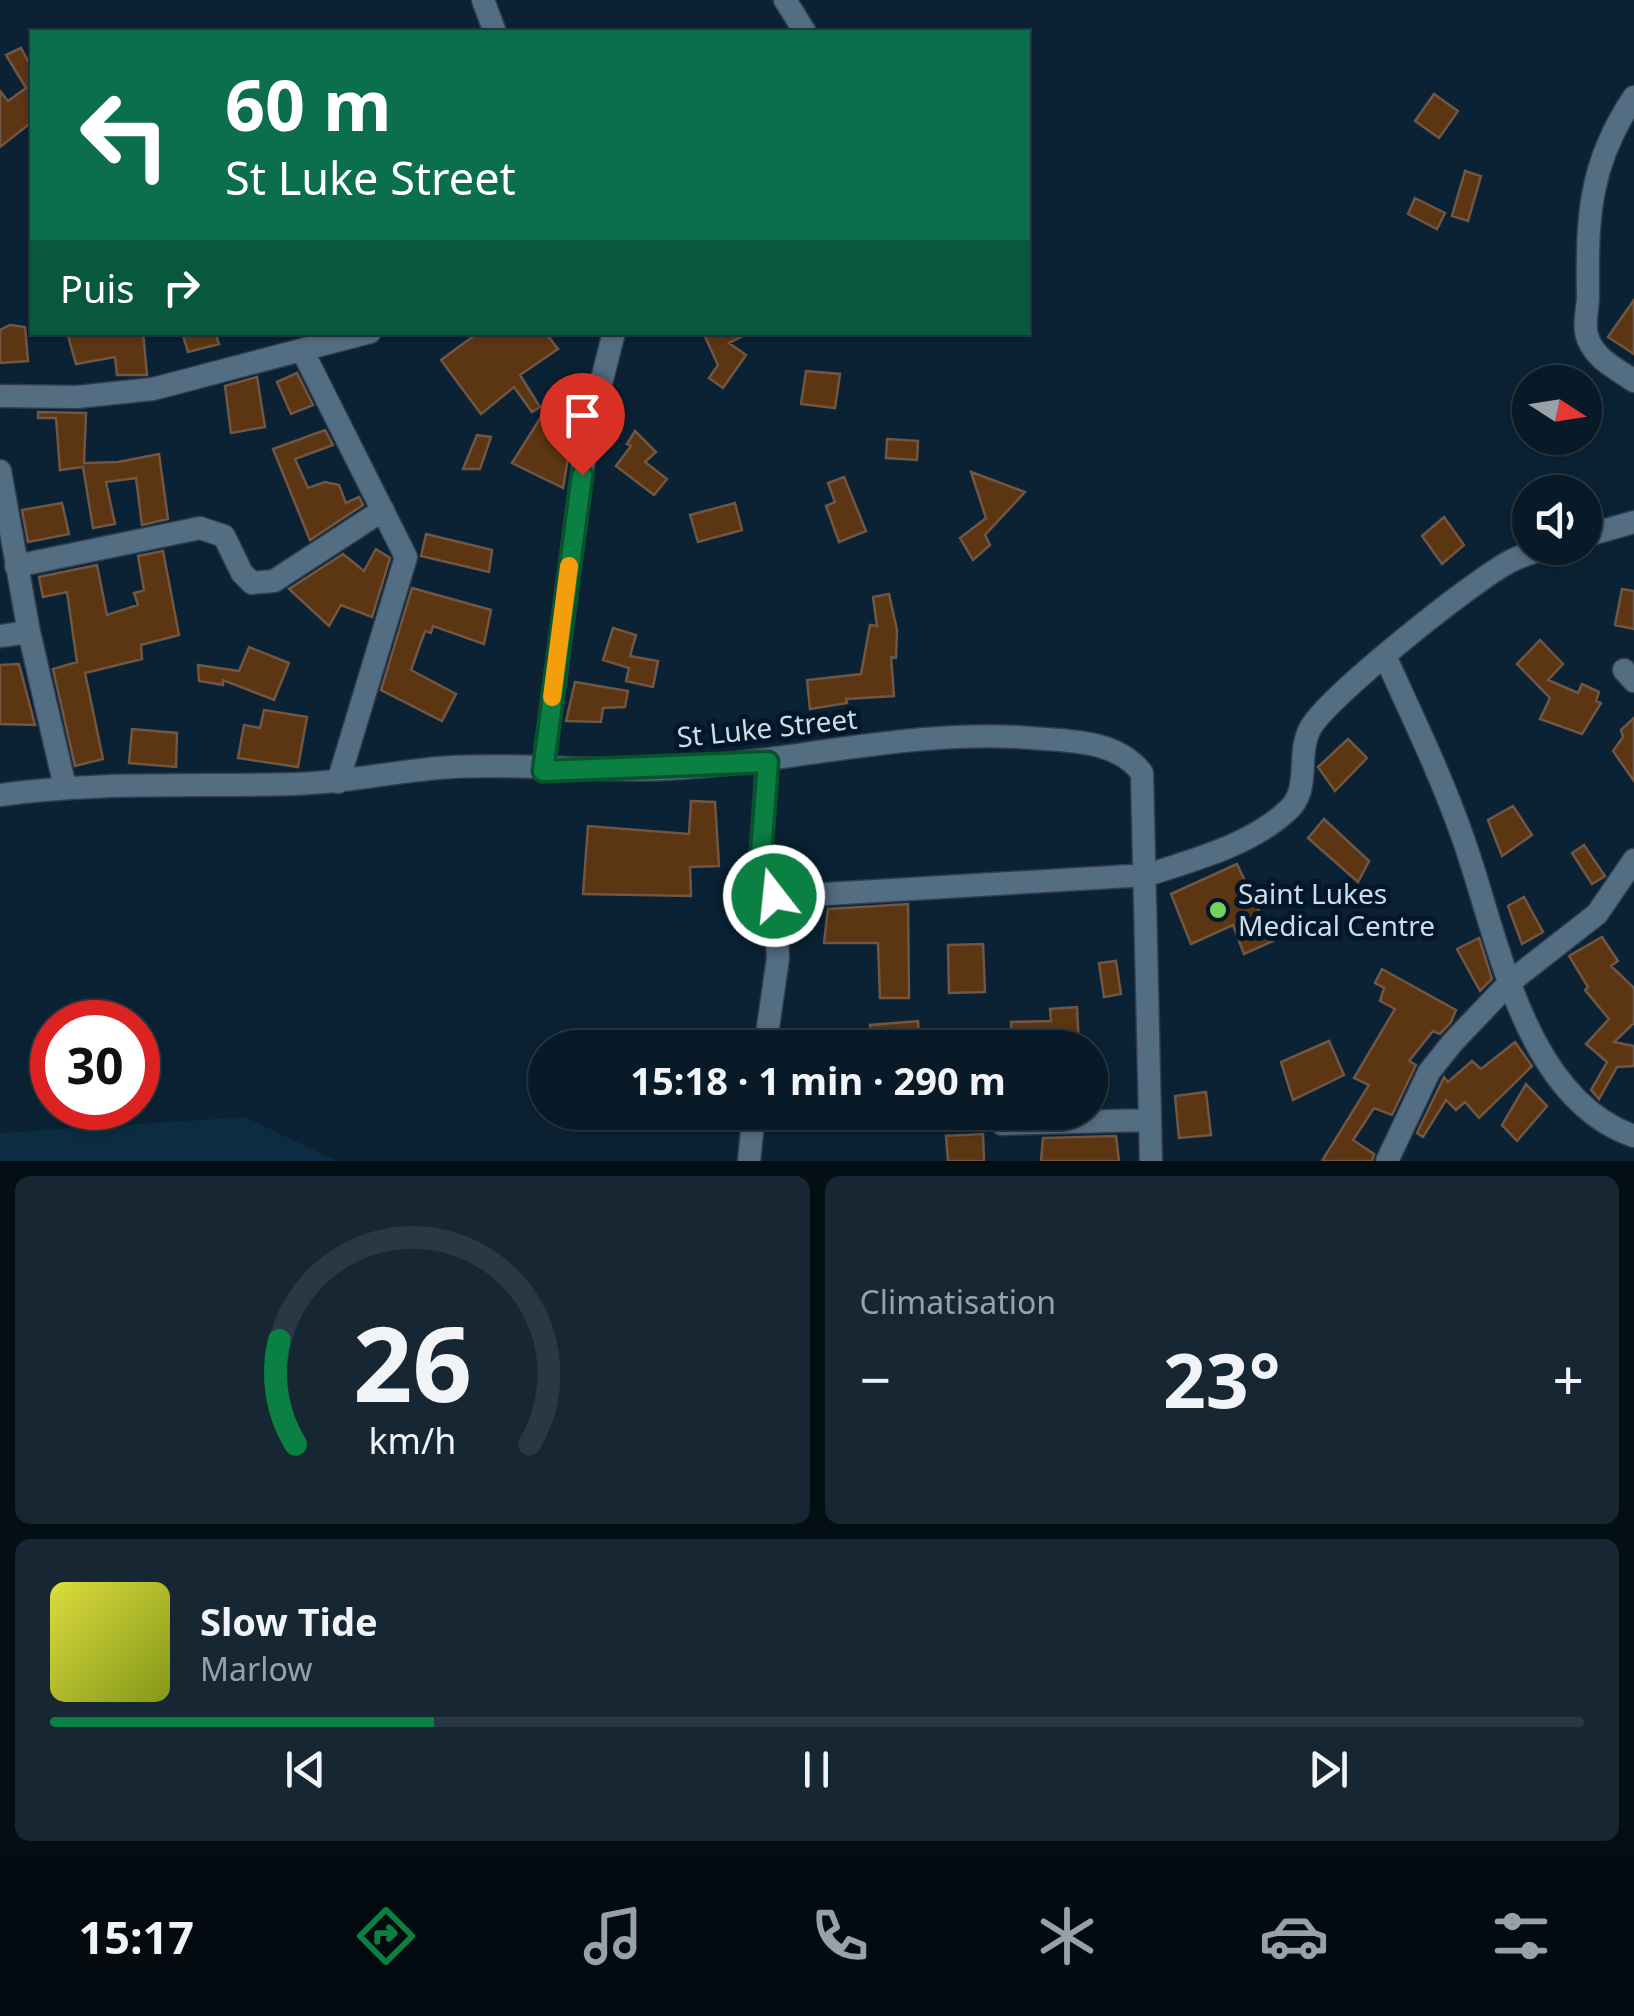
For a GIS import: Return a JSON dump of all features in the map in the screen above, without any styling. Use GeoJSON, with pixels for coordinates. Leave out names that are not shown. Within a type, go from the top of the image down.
{"type":"FeatureCollection","features":[{"type":"Feature","properties":{"kind":"street"},"geometry":{"type":"LineString","coordinates":[[482,0],[494,30]]}},
{"type":"Feature","properties":{"kind":"street"},"geometry":{"type":"LineString","coordinates":[[785,0],[804,30]]}},
{"type":"Feature","properties":{"kind":"street"},"geometry":{"type":"LineString","coordinates":[[1634,97],[1615,126],[1593,178],[1587,226],[1586,335],[1595,354],[1634,381]]}},
{"type":"Feature","properties":{"kind":"street"},"geometry":{"type":"LineString","coordinates":[[0,396],[77,397],[152,389],[359,335]]}},
{"type":"Feature","properties":{"kind":"street"},"geometry":{"type":"LineString","coordinates":[[543,771],[586,443],[613,335]]}},
{"type":"Feature","properties":{"kind":"street"},"geometry":{"type":"LineString","coordinates":[[302,350],[402,544],[403,574],[338,782]]}},
{"type":"Feature","properties":{"kind":"street"},"geometry":{"type":"LineString","coordinates":[[0,471],[29,632],[65,787]]}},
{"type":"Feature","properties":{"kind":"street"},"geometry":{"type":"LineString","coordinates":[[16,566],[200,528],[224,536],[242,573],[252,583],[263,583],[274,581],[382,510]]}},
{"type":"Feature","properties":{"kind":"street"},"geometry":{"type":"LineString","coordinates":[[1602,531],[1634,522]]}},
{"type":"Feature","properties":{"kind":"street"},"geometry":{"type":"LineString","coordinates":[[774,896],[1147,875],[1201,858],[1286,813],[1298,798],[1303,750],[1312,726],[1385,656],[1512,561]]}},
{"type":"Feature","properties":{"kind":"street"},"geometry":{"type":"LineString","coordinates":[[0,636],[29,632]]}},
{"type":"Feature","properties":{"kind":"street"},"geometry":{"type":"LineString","coordinates":[[1385,656],[1462,834],[1524,1021],[1588,1114],[1634,1136]]}},
{"type":"Feature","properties":{"kind":"street","name":"St Luke Street"},"geometry":{"type":"LineString","coordinates":[[0,795],[65,787],[338,782],[450,767],[543,771],[768,762],[966,738],[1030,737],[1114,748],[1130,757],[1142,773],[1151,1161]]}},
{"type":"Feature","properties":{"kind":"street"},"geometry":{"type":"LineString","coordinates":[[768,762],[761,852],[774,896],[778,958],[768,1030]]}},
{"type":"Feature","properties":{"kind":"street"},"geometry":{"type":"LineString","coordinates":[[1387,1161],[1428,1072],[1510,982],[1596,914],[1634,860]]}},
{"type":"Feature","properties":{"kind":"street"},"geometry":{"type":"LineString","coordinates":[[1108,1121],[1148,1120]]}},
{"type":"Feature","properties":{"kind":"street"},"geometry":{"type":"LineString","coordinates":[[749,1161],[752,1130]]}},
{"type":"Feature","properties":{"kind":"shaded area"},"geometry":{"type":"Polygon","coordinates":[[[245,1117],[337,1161],[0,1161],[0,1133],[160,1130],[160,1123],[245,1117]]]}},
{"type":"Feature","properties":{"kind":"building"},"geometry":{"type":"Polygon","coordinates":[[[21,48],[30,64],[30,124],[0,147],[0,91],[8,101],[26,88],[6,55],[21,48]]]}},
{"type":"Feature","properties":{"kind":"building"},"geometry":{"type":"Polygon","coordinates":[[[1434,94],[1458,111],[1439,138],[1415,121],[1434,94]]]}},
{"type":"Feature","properties":{"kind":"building"},"geometry":{"type":"Polygon","coordinates":[[[1465,171],[1481,176],[1468,221],[1452,216],[1465,171]]]}},
{"type":"Feature","properties":{"kind":"building"},"geometry":{"type":"Polygon","coordinates":[[[1415,198],[1445,213],[1437,229],[1408,214],[1415,198]]]}},
{"type":"Feature","properties":{"kind":"building"},"geometry":{"type":"Polygon","coordinates":[[[1634,300],[1634,354],[1608,337],[1634,300]]]}},
{"type":"Feature","properties":{"kind":"building"},"geometry":{"type":"Polygon","coordinates":[[[10,325],[25,327],[28,361],[0,363],[0,330],[10,325]]]}},
{"type":"Feature","properties":{"kind":"building"},"geometry":{"type":"Polygon","coordinates":[[[68,335],[143,335],[147,375],[117,375],[115,357],[76,364],[68,335]]]}},
{"type":"Feature","properties":{"kind":"building"},"geometry":{"type":"Polygon","coordinates":[[[183,335],[216,335],[219,344],[188,352],[183,335]]]}},
{"type":"Feature","properties":{"kind":"building"},"geometry":{"type":"Polygon","coordinates":[[[475,335],[547,335],[558,349],[520,375],[540,407],[532,412],[514,387],[481,414],[441,360],[475,335]]]}},
{"type":"Feature","properties":{"kind":"building"},"geometry":{"type":"Polygon","coordinates":[[[704,335],[745,335],[729,343],[746,355],[723,388],[709,378],[718,365],[704,335]]]}},
{"type":"Feature","properties":{"kind":"building"},"geometry":{"type":"Polygon","coordinates":[[[806,371],[840,374],[835,408],[801,404],[806,371]]]}},
{"type":"Feature","properties":{"kind":"building"},"geometry":{"type":"Polygon","coordinates":[[[297,373],[313,405],[291,414],[277,382],[297,373]]]}},
{"type":"Feature","properties":{"kind":"building"},"geometry":{"type":"Polygon","coordinates":[[[257,377],[265,427],[231,433],[225,386],[257,377]]]}},
{"type":"Feature","properties":{"kind":"building"},"geometry":{"type":"Polygon","coordinates":[[[38,412],[86,413],[84,463],[118,462],[159,454],[168,519],[142,525],[136,478],[106,482],[115,524],[93,528],[83,467],[60,470],[56,418],[38,418],[38,412]]]}},
{"type":"Feature","properties":{"kind":"building"},"geometry":{"type":"Polygon","coordinates":[[[541,417],[572,435],[563,488],[512,463],[541,417]]]}},
{"type":"Feature","properties":{"kind":"building"},"geometry":{"type":"Polygon","coordinates":[[[325,430],[333,445],[295,459],[308,488],[325,482],[339,485],[346,503],[359,497],[363,505],[310,540],[273,449],[325,430]]]}},
{"type":"Feature","properties":{"kind":"building"},"geometry":{"type":"Polygon","coordinates":[[[635,431],[656,452],[645,462],[667,479],[654,495],[616,466],[631,446],[627,444],[635,431]]]}},
{"type":"Feature","properties":{"kind":"building"},"geometry":{"type":"Polygon","coordinates":[[[477,435],[491,437],[480,469],[463,469],[477,435]]]}},
{"type":"Feature","properties":{"kind":"building"},"geometry":{"type":"Polygon","coordinates":[[[887,439],[918,441],[917,460],[886,458],[887,439]]]}},
{"type":"Feature","properties":{"kind":"building"},"geometry":{"type":"Polygon","coordinates":[[[971,472],[1025,492],[985,535],[990,545],[973,560],[960,538],[986,518],[971,472]]]}},
{"type":"Feature","properties":{"kind":"building"},"geometry":{"type":"Polygon","coordinates":[[[844,477],[866,531],[839,542],[826,506],[835,502],[828,483],[844,477]]]}},
{"type":"Feature","properties":{"kind":"building"},"geometry":{"type":"Polygon","coordinates":[[[62,503],[69,534],[28,542],[22,510],[62,503]]]}},
{"type":"Feature","properties":{"kind":"building"},"geometry":{"type":"Polygon","coordinates":[[[735,503],[742,530],[698,542],[690,515],[735,503]]]}},
{"type":"Feature","properties":{"kind":"building"},"geometry":{"type":"Polygon","coordinates":[[[1444,517],[1464,545],[1442,564],[1422,536],[1444,517]]]}},
{"type":"Feature","properties":{"kind":"building"},"geometry":{"type":"Polygon","coordinates":[[[426,534],[492,550],[489,572],[421,556],[426,534]]]}},
{"type":"Feature","properties":{"kind":"building"},"geometry":{"type":"Polygon","coordinates":[[[376,549],[390,558],[372,617],[341,605],[329,626],[289,589],[343,554],[364,571],[376,549]]]}},
{"type":"Feature","properties":{"kind":"building"},"geometry":{"type":"Polygon","coordinates":[[[163,551],[179,635],[141,645],[142,659],[85,673],[103,759],[75,766],[53,669],[77,662],[67,592],[43,597],[39,577],[97,565],[107,615],[138,605],[134,593],[144,590],[138,556],[163,551]]]}},
{"type":"Feature","properties":{"kind":"building"},"geometry":{"type":"Polygon","coordinates":[[[412,588],[491,610],[484,644],[433,626],[431,633],[425,631],[411,670],[456,694],[442,721],[381,690],[412,588]]]}},
{"type":"Feature","properties":{"kind":"building"},"geometry":{"type":"Polygon","coordinates":[[[1622,589],[1634,591],[1634,629],[1615,625],[1622,589]]]}},
{"type":"Feature","properties":{"kind":"building"},"geometry":{"type":"Polygon","coordinates":[[[889,594],[897,630],[896,658],[891,657],[894,696],[846,699],[847,703],[810,709],[807,680],[861,674],[870,625],[877,626],[873,597],[889,594]]]}},
{"type":"Feature","properties":{"kind":"building"},"geometry":{"type":"Polygon","coordinates":[[[613,628],[636,635],[630,656],[658,661],[653,687],[626,681],[629,668],[603,660],[613,628]]]}},
{"type":"Feature","properties":{"kind":"building"},"geometry":{"type":"Polygon","coordinates":[[[1540,640],[1563,664],[1548,680],[1578,693],[1582,684],[1599,692],[1596,701],[1601,703],[1582,734],[1540,719],[1550,698],[1517,664],[1540,640]]]}},
{"type":"Feature","properties":{"kind":"building"},"geometry":{"type":"Polygon","coordinates":[[[249,647],[289,663],[274,700],[223,680],[223,685],[199,681],[198,665],[239,671],[249,647]]]}},
{"type":"Feature","properties":{"kind":"building"},"geometry":{"type":"Polygon","coordinates":[[[19,664],[35,725],[0,724],[0,665],[19,664]]]}},
{"type":"Feature","properties":{"kind":"building"},"geometry":{"type":"Polygon","coordinates":[[[575,682],[628,691],[625,707],[603,708],[601,722],[566,721],[575,682]]]}},
{"type":"Feature","properties":{"kind":"building"},"geometry":{"type":"Polygon","coordinates":[[[264,710],[307,717],[298,767],[238,758],[244,725],[260,728],[264,710]]]}},
{"type":"Feature","properties":{"kind":"building"},"geometry":{"type":"Polygon","coordinates":[[[1634,718],[1634,781],[1613,751],[1623,737],[1621,730],[1634,718]]]}},
{"type":"Feature","properties":{"kind":"building"},"geometry":{"type":"Polygon","coordinates":[[[132,729],[177,733],[176,767],[129,763],[132,729]]]}},
{"type":"Feature","properties":{"kind":"building"},"geometry":{"type":"Polygon","coordinates":[[[1348,739],[1367,758],[1335,791],[1318,767],[1348,739]]]}},
{"type":"Feature","properties":{"kind":"building"},"geometry":{"type":"Polygon","coordinates":[[[691,801],[715,802],[719,866],[690,867],[691,896],[583,894],[588,826],[689,834],[691,801]]]}},
{"type":"Feature","properties":{"kind":"building"},"geometry":{"type":"Polygon","coordinates":[[[1513,806],[1532,835],[1502,856],[1488,820],[1513,806]]]}},
{"type":"Feature","properties":{"kind":"building"},"geometry":{"type":"Polygon","coordinates":[[[1324,819],[1369,861],[1358,882],[1308,838],[1324,819]]]}},
{"type":"Feature","properties":{"kind":"building"},"geometry":{"type":"Polygon","coordinates":[[[1584,845],[1605,876],[1592,884],[1572,853],[1584,845]]]}},
{"type":"Feature","properties":{"kind":"building","name":"Saint Lukes Medical Centre"},"geometry":{"type":"Polygon","coordinates":[[[1237,864],[1273,941],[1244,954],[1233,925],[1191,944],[1171,894],[1237,864]]]}},
{"type":"Feature","properties":{"kind":"building"},"geometry":{"type":"Polygon","coordinates":[[[1524,897],[1543,932],[1522,944],[1508,906],[1524,897]]]}},
{"type":"Feature","properties":{"kind":"building"},"geometry":{"type":"Polygon","coordinates":[[[908,904],[909,998],[880,998],[878,943],[824,943],[828,909],[908,904]]]}},
{"type":"Feature","properties":{"kind":"building"},"geometry":{"type":"Polygon","coordinates":[[[1602,937],[1618,961],[1611,966],[1634,988],[1634,1023],[1614,1042],[1634,1046],[1634,1066],[1617,1067],[1599,1099],[1591,1090],[1607,1062],[1586,1044],[1609,1019],[1585,990],[1588,987],[1569,956],[1602,937]]]}},
{"type":"Feature","properties":{"kind":"building"},"geometry":{"type":"Polygon","coordinates":[[[1479,938],[1492,979],[1480,991],[1457,949],[1479,938]]]}},
{"type":"Feature","properties":{"kind":"building"},"geometry":{"type":"Polygon","coordinates":[[[983,944],[985,992],[949,993],[948,945],[983,944]]]}},
{"type":"Feature","properties":{"kind":"building"},"geometry":{"type":"Polygon","coordinates":[[[1116,961],[1121,994],[1104,997],[1099,963],[1116,961]]]}},
{"type":"Feature","properties":{"kind":"building"},"geometry":{"type":"Polygon","coordinates":[[[1382,969],[1456,1010],[1440,1034],[1433,1031],[1409,1061],[1416,1065],[1392,1115],[1374,1108],[1353,1140],[1374,1154],[1372,1161],[1322,1161],[1369,1085],[1354,1078],[1395,1009],[1380,1001],[1384,988],[1375,983],[1382,969]]]}},
{"type":"Feature","properties":{"kind":"building"},"geometry":{"type":"Polygon","coordinates":[[[1077,1007],[1078,1030],[1011,1030],[1011,1022],[1051,1021],[1050,1009],[1077,1007]]]}},
{"type":"Feature","properties":{"kind":"building"},"geometry":{"type":"Polygon","coordinates":[[[918,1021],[919,1030],[870,1030],[870,1025],[918,1021]]]}},
{"type":"Feature","properties":{"kind":"building"},"geometry":{"type":"Polygon","coordinates":[[[1329,1041],[1344,1075],[1293,1100],[1281,1062],[1329,1041]]]}},
{"type":"Feature","properties":{"kind":"building"},"geometry":{"type":"Polygon","coordinates":[[[1515,1042],[1532,1066],[1479,1118],[1465,1102],[1456,1110],[1446,1100],[1423,1137],[1417,1133],[1444,1077],[1448,1082],[1472,1061],[1481,1069],[1515,1042]]]}},
{"type":"Feature","properties":{"kind":"building"},"geometry":{"type":"Polygon","coordinates":[[[1526,1084],[1547,1106],[1517,1141],[1502,1125],[1526,1084]]]}},
{"type":"Feature","properties":{"kind":"building"},"geometry":{"type":"Polygon","coordinates":[[[1206,1092],[1211,1135],[1179,1138],[1175,1096],[1206,1092]]]}},
{"type":"Feature","properties":{"kind":"building"},"geometry":{"type":"Polygon","coordinates":[[[983,1134],[984,1161],[948,1161],[946,1136],[983,1134]]]}},
{"type":"Feature","properties":{"kind":"building"},"geometry":{"type":"Polygon","coordinates":[[[1116,1136],[1119,1161],[1041,1161],[1043,1138],[1116,1136]]]}},
{"type":"Feature","properties":{"kind":"slow traffic"},"geometry":{"type":"LineString","coordinates":[[552,697],[569,566]]}},
{"type":"Feature","properties":{"kind":"place","name":"Saint Lukes Medical Centre"},"geometry":{"type":"Point","coordinates":[1218,910]}},
{"type":"Feature","properties":{"kind":"route"},"geometry":{"type":"LineString","coordinates":[[582,475],[543,771],[662,770],[768,762],[761,852],[766,880],[774,896]]}}]}
